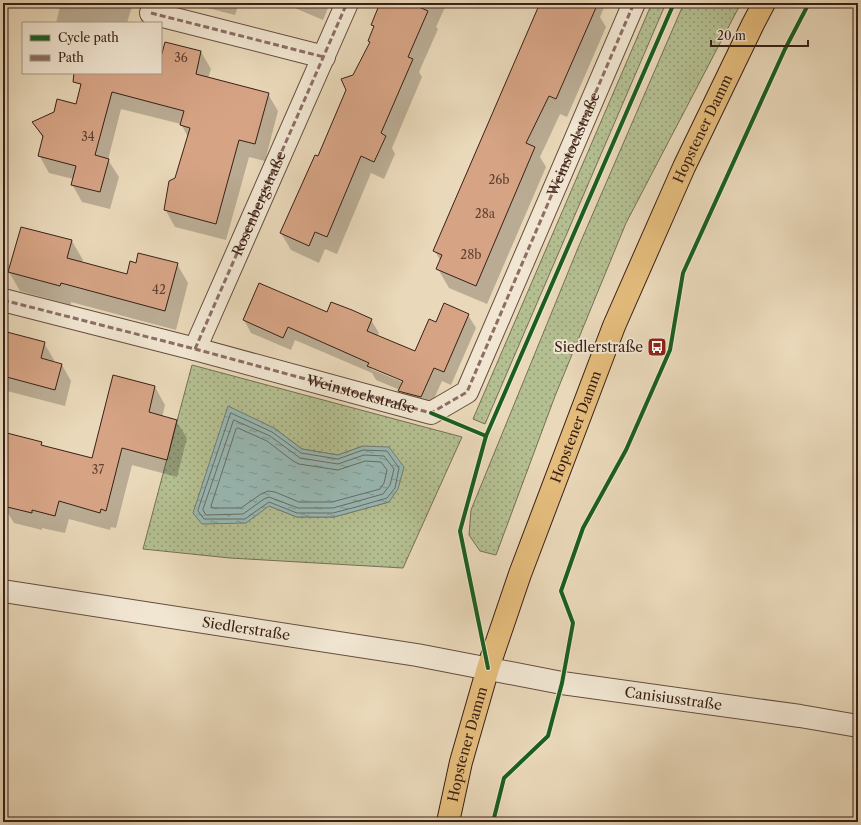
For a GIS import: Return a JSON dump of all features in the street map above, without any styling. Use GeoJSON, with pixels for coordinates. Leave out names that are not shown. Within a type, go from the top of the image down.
{"type":"FeatureCollection","features":[{"type":"Feature","properties":{"kind":"main road","name":"Hopstener Damm"},"geometry":{"type":"LineString","coordinates":[[448,822],[461,762],[488,668],[520,574],[614,326],[684,167],[764,3]]}},
{"type":"Feature","properties":{"kind":"street","name":"Rosenbergstraße"},"geometry":{"type":"LineString","coordinates":[[195,349],[347,3]]}},
{"type":"Feature","properties":{"kind":"street","name":"Weinstockstraße"},"geometry":{"type":"LineString","coordinates":[[3,300],[195,349],[430,413],[467,392],[634,3]]}},
{"type":"Feature","properties":{"kind":"street"},"geometry":{"type":"LineString","coordinates":[[151,13],[324,57]]}},
{"type":"Feature","properties":{"kind":"street","name":"Siedlerstraße"},"geometry":{"type":"LineString","coordinates":[[3,591],[417,655],[488,668]]}},
{"type":"Feature","properties":{"kind":"street","name":"Canisiusstraße"},"geometry":{"type":"LineString","coordinates":[[488,668],[562,683],[800,716],[858,726]]}},
{"type":"Feature","properties":{"kind":"green space"},"geometry":{"type":"Polygon","coordinates":[[[652,3],[666,3],[485,424],[473,419],[652,3]]]}},
{"type":"Feature","properties":{"kind":"green space"},"geometry":{"type":"Polygon","coordinates":[[[684,3],[741,3],[626,223],[555,396],[496,555],[480,551],[469,535],[471,510],[578,248],[684,3]]]}},
{"type":"Feature","properties":{"kind":"green space"},"geometry":{"type":"Polygon","coordinates":[[[192,365],[462,437],[403,568],[230,558],[143,549],[192,365]],[[274,428],[269,506],[297,517],[334,517],[389,502],[363,446],[338,455],[302,449],[274,428]]]}},
{"type":"Feature","properties":{"kind":"water"},"geometry":{"type":"Polygon","coordinates":[[[228,406],[274,428],[302,449],[338,455],[363,446],[389,447],[404,467],[398,489],[389,502],[334,517],[297,517],[269,506],[246,523],[202,524],[193,513],[228,406]]]}},
{"type":"Feature","properties":{"kind":"building"},"geometry":{"type":"Polygon","coordinates":[[[380,3],[410,3],[428,11],[408,57],[413,59],[381,133],[386,136],[374,162],[361,156],[327,237],[315,232],[309,246],[280,233],[315,155],[318,156],[346,90],[341,79],[353,75],[370,42],[368,41],[374,26],[371,25],[380,3]]]}},
{"type":"Feature","properties":{"kind":"building"},"geometry":{"type":"Polygon","coordinates":[[[540,3],[598,3],[556,99],[549,96],[526,143],[535,147],[476,286],[436,269],[442,255],[433,251],[540,3]]]}},
{"type":"Feature","properties":{"kind":"building"},"geometry":{"type":"Polygon","coordinates":[[[165,42],[201,51],[196,74],[269,93],[255,144],[239,140],[216,224],[164,210],[169,181],[175,178],[190,128],[180,125],[184,111],[112,92],[95,155],[109,159],[100,192],[71,185],[76,166],[38,156],[43,136],[32,122],[54,112],[57,99],[76,104],[81,84],[73,82],[74,74],[162,74],[162,53],[165,42]]]}},
{"type":"Feature","properties":{"kind":"building"},"geometry":{"type":"Polygon","coordinates":[[[21,227],[72,240],[67,258],[127,274],[130,261],[136,263],[138,253],[178,263],[165,311],[61,283],[60,286],[8,272],[21,227]]]}},
{"type":"Feature","properties":{"kind":"building"},"geometry":{"type":"Polygon","coordinates":[[[259,283],[327,312],[331,302],[352,310],[372,319],[367,331],[415,351],[429,319],[436,322],[444,303],[469,314],[444,372],[434,368],[421,397],[398,391],[403,381],[367,366],[369,363],[288,327],[283,338],[243,320],[259,283]]]}},
{"type":"Feature","properties":{"kind":"building"},"geometry":{"type":"Polygon","coordinates":[[[3,331],[45,342],[41,358],[62,364],[55,390],[3,376],[3,331]]]}},
{"type":"Feature","properties":{"kind":"building"},"geometry":{"type":"Polygon","coordinates":[[[113,375],[155,386],[149,412],[177,420],[167,460],[122,448],[106,511],[101,509],[100,513],[59,501],[55,516],[32,510],[32,513],[3,506],[3,432],[42,442],[41,445],[92,458],[113,375]]]}},
{"type":"Feature","properties":{"kind":"marked path"},"geometry":{"type":"LineString","coordinates":[[195,349],[347,3]]}},
{"type":"Feature","properties":{"kind":"marked path"},"geometry":{"type":"LineString","coordinates":[[3,300],[195,349],[431,413],[467,392],[634,3]]}},
{"type":"Feature","properties":{"kind":"marked path"},"geometry":{"type":"LineString","coordinates":[[151,13],[324,57]]}},
{"type":"Feature","properties":{"kind":"cycle path"},"geometry":{"type":"LineString","coordinates":[[488,668],[460,531],[486,436],[674,3]]}},
{"type":"Feature","properties":{"kind":"cycle path"},"geometry":{"type":"LineString","coordinates":[[493,822],[504,778],[548,736],[562,683],[573,623],[561,591],[583,528],[626,450],[670,350],[683,273],[785,49],[809,3]]}},
{"type":"Feature","properties":{"kind":"cycle path"},"geometry":{"type":"LineString","coordinates":[[431,413],[486,436]]}},
{"type":"Feature","properties":{"kind":"place","name":"Siedlerstraße"},"geometry":{"type":"Point","coordinates":[657,347]}}]}
